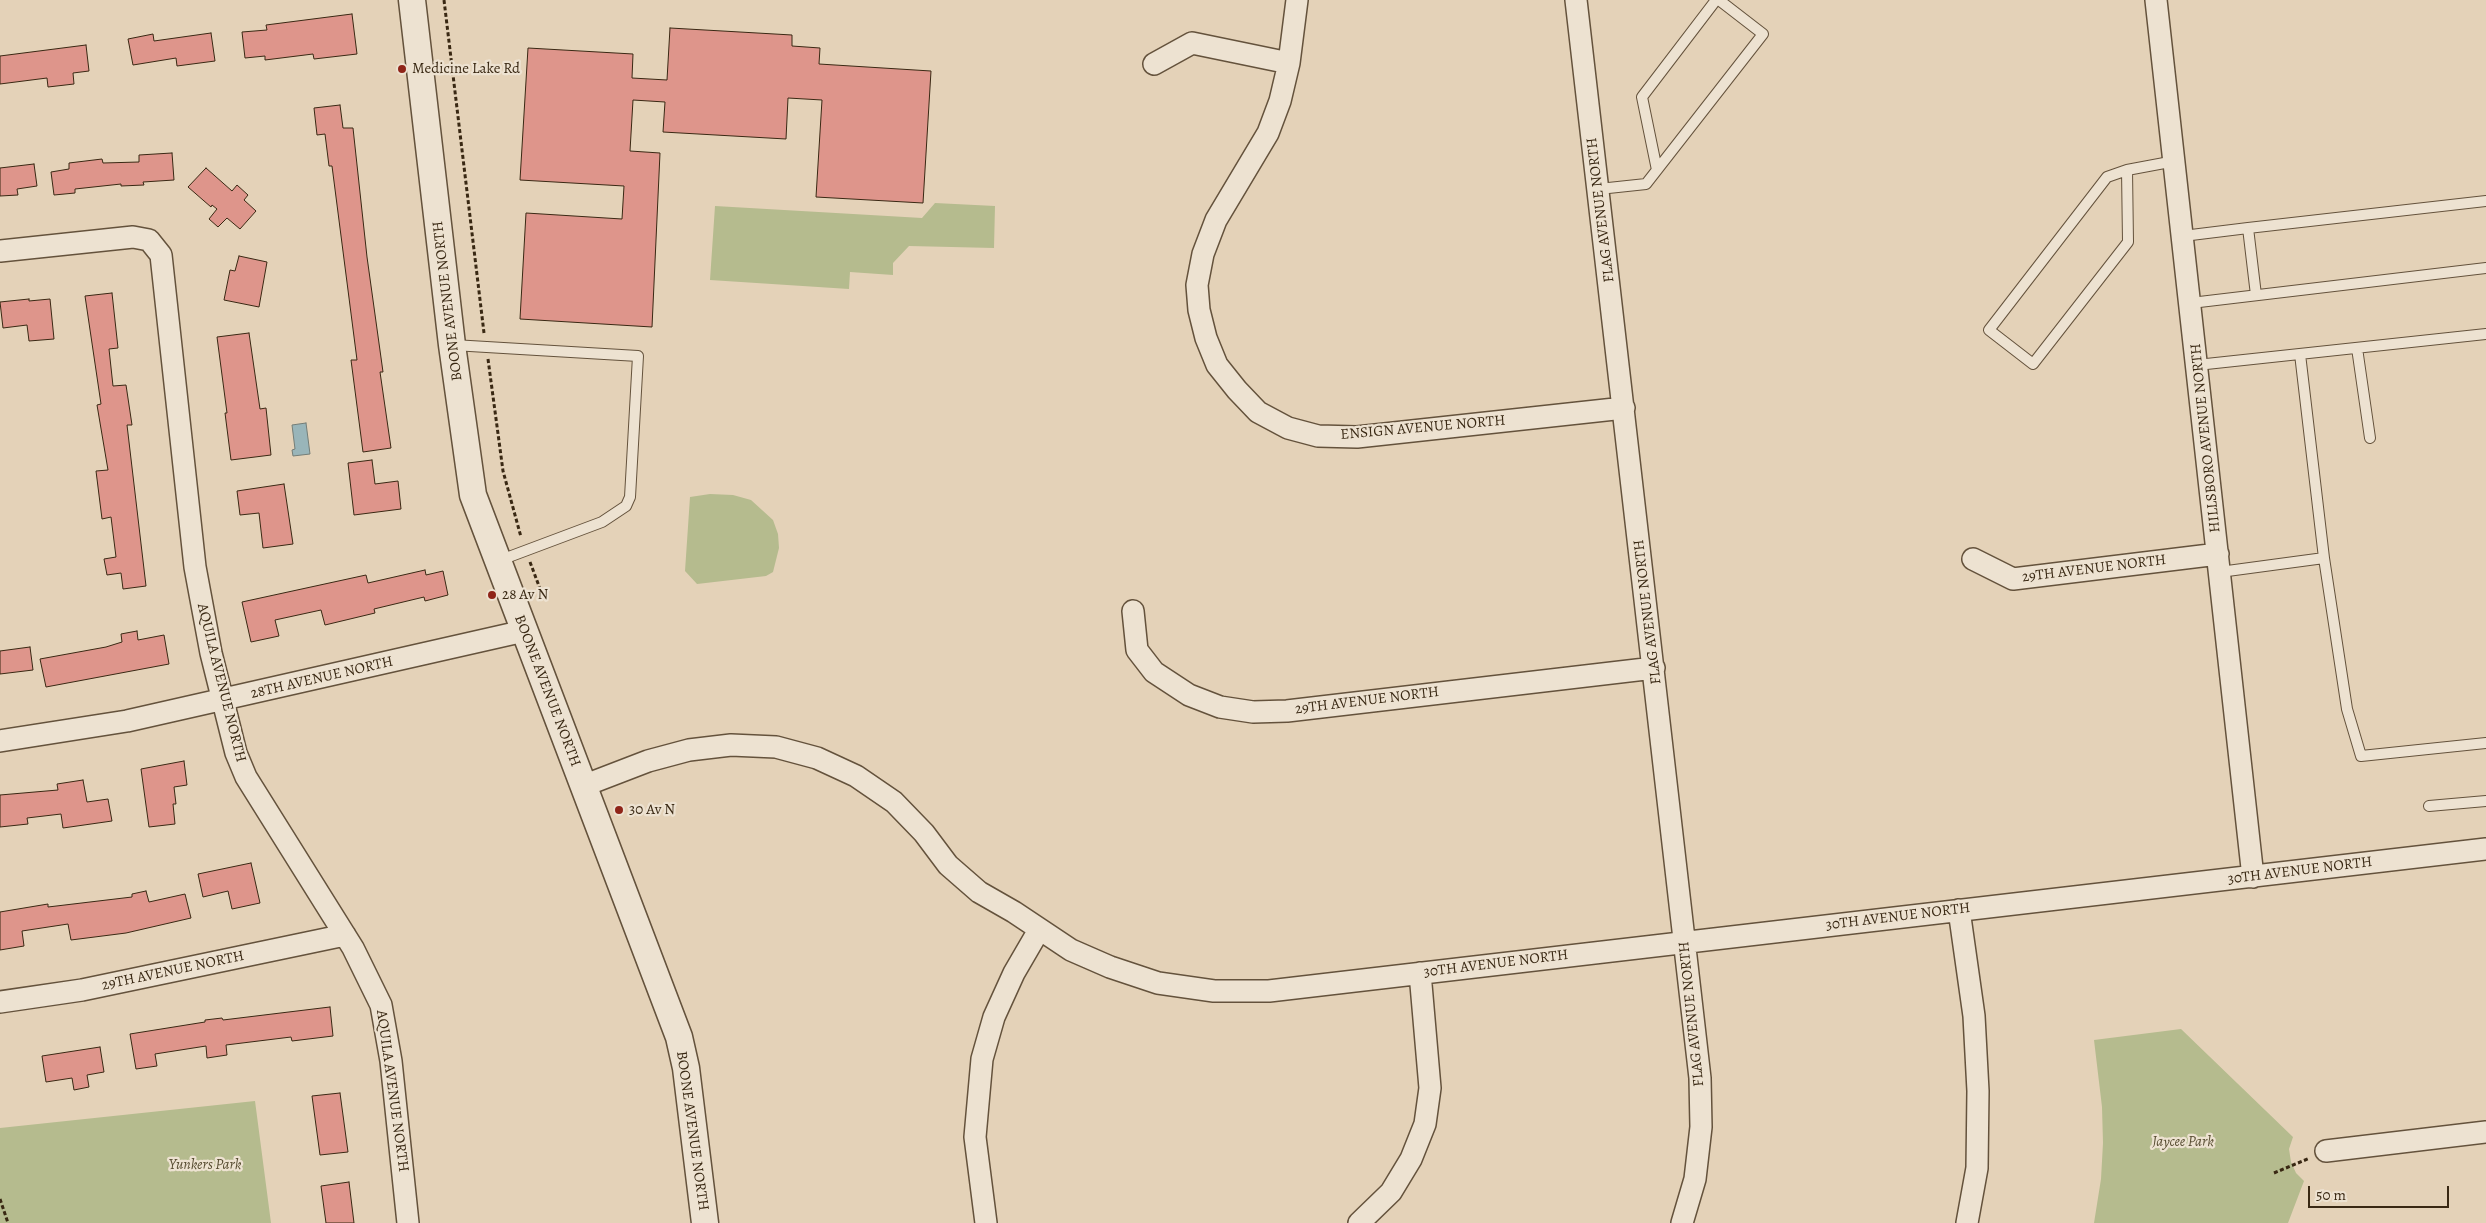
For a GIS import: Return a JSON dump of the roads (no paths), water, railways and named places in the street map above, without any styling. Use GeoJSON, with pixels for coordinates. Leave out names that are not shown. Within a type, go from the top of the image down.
{"type":"FeatureCollection","features":[{"type":"Feature","properties":{"kind":"street","name":"BOONE AVENUE NORTH"},"geometry":{"type":"LineString","coordinates":[[412,0],[452,345],[473,495],[679,1036],[686,1068],[705,1223]]}},
{"type":"Feature","properties":{"kind":"street","name":"ENSIGN AVENUE NORTH"},"geometry":{"type":"LineString","coordinates":[[1297,0],[1290,63],[1268,133],[1216,220],[1203,254],[1197,285],[1199,310],[1206,338],[1218,365],[1258,412],[1288,428],[1318,436],[1357,437],[1624,408]]}},
{"type":"Feature","properties":{"kind":"street","name":"FLAG AVENUE NORTH"},"geometry":{"type":"LineString","coordinates":[[1576,0],[1700,1078],[1701,1127],[1694,1178],[1682,1223]]}},
{"type":"Feature","properties":{"kind":"street","name":"HILLSBORO AVENUE NORTH"},"geometry":{"type":"LineString","coordinates":[[2156,0],[2184,236],[2253,877]]}},
{"type":"Feature","properties":{"kind":"street"},"geometry":{"type":"LineString","coordinates":[[1154,64],[1192,43],[1290,63]]}},
{"type":"Feature","properties":{"kind":"street","name":"AQUILA AVENUE NORTH"},"geometry":{"type":"LineString","coordinates":[[0,251],[133,237],[148,240],[161,255],[195,566],[211,652],[236,753],[246,777],[369,975],[381,1005],[391,1061],[408,1223]]}},
{"type":"Feature","properties":{"kind":"street","name":"29TH AVENUE NORTH"},"geometry":{"type":"LineString","coordinates":[[1974,559],[2013,579],[2219,563]]}},
{"type":"Feature","properties":{"kind":"street","name":"29TH AVENUE NORTH"},"geometry":{"type":"LineString","coordinates":[[1133,611],[1137,650],[1154,672],[1189,695],[1220,707],[1253,712],[1287,711],[1654,668]]}},
{"type":"Feature","properties":{"kind":"street","name":"28TH AVENUE NORTH"},"geometry":{"type":"LineString","coordinates":[[0,742],[100,726],[224,701],[524,631]]}},
{"type":"Feature","properties":{"kind":"street","name":"30TH AVENUE NORTH"},"geometry":{"type":"LineString","coordinates":[[583,786],[648,761],[689,750],[731,745],[776,747],[818,758],[856,776],[894,802],[924,833],[948,865],[979,892],[1014,912],[1071,950],[1110,967],[1158,983],[1214,991],[1269,991],[2486,849]]}},
{"type":"Feature","properties":{"kind":"street"},"geometry":{"type":"LineString","coordinates":[[1959,910],[1974,1016],[1978,1091],[1977,1168],[1967,1223]]}},
{"type":"Feature","properties":{"kind":"street"},"geometry":{"type":"LineString","coordinates":[[986,1223],[975,1137],[982,1059],[994,1017],[1014,973],[1039,930]]}},
{"type":"Feature","properties":{"kind":"street","name":"29TH AVENUE NORTH"},"geometry":{"type":"LineString","coordinates":[[0,1002],[82,990],[345,934]]}},
{"type":"Feature","properties":{"kind":"street"},"geometry":{"type":"LineString","coordinates":[[1359,1223],[1391,1192],[1410,1159],[1425,1124],[1430,1088],[1420,973]]}},
{"type":"Feature","properties":{"kind":"street"},"geometry":{"type":"LineString","coordinates":[[2326,1150],[2486,1132]]}},
{"type":"Feature","properties":{"kind":"lane"},"geometry":{"type":"LineString","coordinates":[[1599,189],[1646,184],[1657,170],[1763,34],[1718,0],[1642,97],[1657,170]]}},
{"type":"Feature","properties":{"kind":"lane"},"geometry":{"type":"LineString","coordinates":[[2127,170],[2128,242],[2033,364],[1989,330],[2107,177],[2127,170],[2175,161]]}},
{"type":"Feature","properties":{"kind":"lane"},"geometry":{"type":"LineString","coordinates":[[2184,236],[2486,201]]}},
{"type":"Feature","properties":{"kind":"lane"},"geometry":{"type":"LineString","coordinates":[[2248,228],[2256,295]]}},
{"type":"Feature","properties":{"kind":"lane"},"geometry":{"type":"LineString","coordinates":[[2191,303],[2486,268]]}},
{"type":"Feature","properties":{"kind":"lane"},"geometry":{"type":"LineString","coordinates":[[2198,365],[2486,334]]}},
{"type":"Feature","properties":{"kind":"lane"},"geometry":{"type":"LineString","coordinates":[[452,345],[638,356],[630,497],[626,506],[602,522],[497,562]]}},
{"type":"Feature","properties":{"kind":"lane"},"geometry":{"type":"LineString","coordinates":[[2357,348],[2370,438]]}},
{"type":"Feature","properties":{"kind":"lane"},"geometry":{"type":"LineString","coordinates":[[2300,354],[2324,558],[2347,709],[2362,756],[2486,743]]}},
{"type":"Feature","properties":{"kind":"lane"},"geometry":{"type":"LineString","coordinates":[[2219,563],[2324,558]]}},
{"type":"Feature","properties":{"kind":"lane"},"geometry":{"type":"LineString","coordinates":[[2429,806],[2486,801]]}},
{"type":"Feature","properties":{"kind":"water"},"geometry":{"type":"Polygon","coordinates":[[[306,423],[310,454],[293,456],[292,450],[295,449],[292,425],[306,423]]]}},
{"type":"Feature","properties":{"kind":"place","name":"Medicine Lake Rd"},"geometry":{"type":"Point","coordinates":[402,69]}},
{"type":"Feature","properties":{"kind":"place","name":"28 Av N"},"geometry":{"type":"Point","coordinates":[492,595]}},
{"type":"Feature","properties":{"kind":"place","name":"30 Av N"},"geometry":{"type":"Point","coordinates":[619,810]}},
{"type":"Feature","properties":{"kind":"park label","name":"Jaycee Park"},"geometry":{"type":"Point","coordinates":[2183,1142]}},
{"type":"Feature","properties":{"kind":"park label","name":"Yunkers Park"},"geometry":{"type":"Point","coordinates":[205,1165]}}]}
